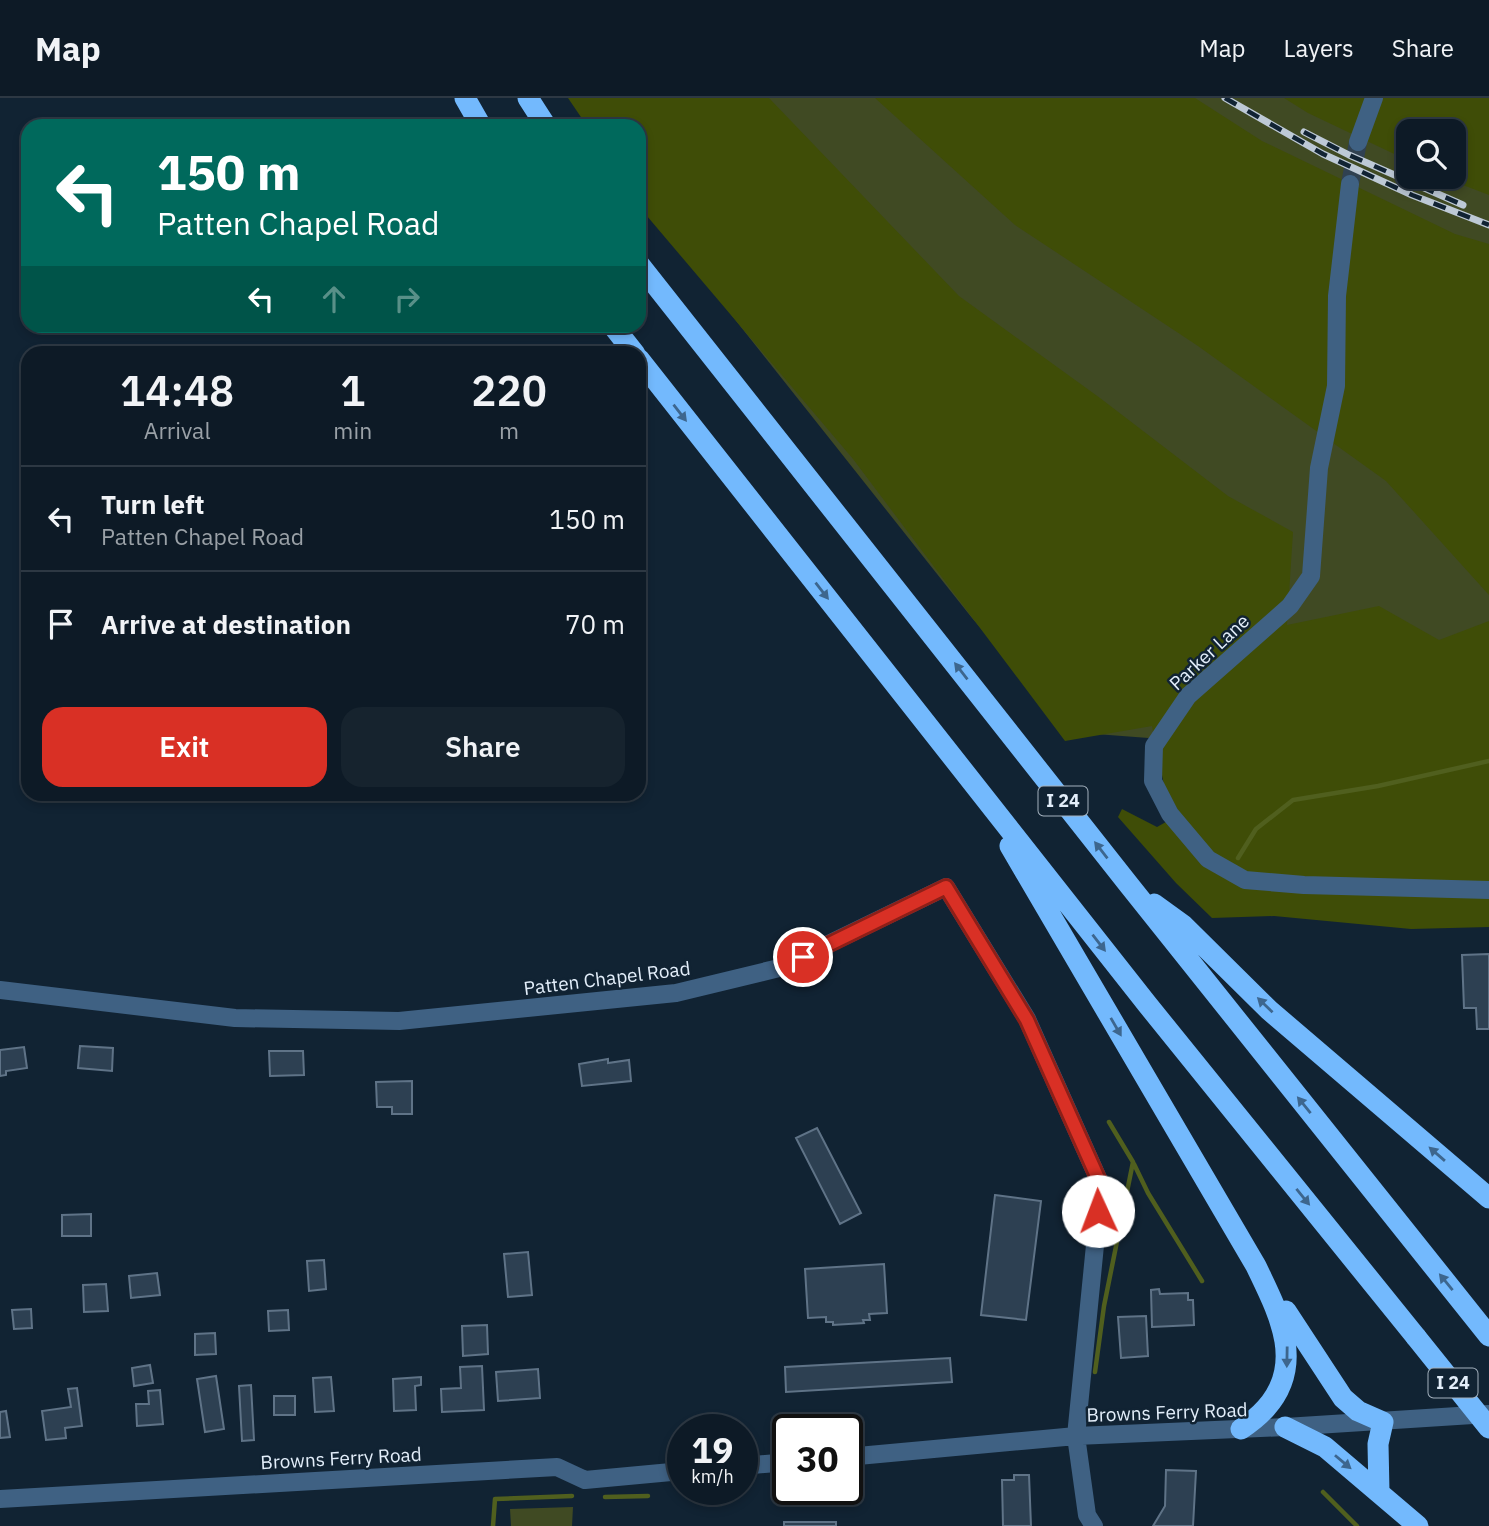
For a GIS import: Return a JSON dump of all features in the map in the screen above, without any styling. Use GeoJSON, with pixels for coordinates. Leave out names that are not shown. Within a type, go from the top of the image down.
{"type":"FeatureCollection","features":[{"type":"Feature","properties":{"kind":"highway"},"geometry":{"type":"LineString","coordinates":[[465,98],[477,119]]}},
{"type":"Feature","properties":{"kind":"highway"},"geometry":{"type":"LineString","coordinates":[[528,98],[542,119]]}},
{"type":"Feature","properties":{"kind":"highway","name":"I 24"},"geometry":{"type":"LineString","coordinates":[[646,273],[1489,1336]]}},
{"type":"Feature","properties":{"kind":"highway","name":"I 24"},"geometry":{"type":"LineString","coordinates":[[646,368],[1489,1428]]}},
{"type":"Feature","properties":{"kind":"highway"},"geometry":{"type":"LineString","coordinates":[[970,778],[1256,1266],[1343,1398],[1358,1411],[1383,1422],[1378,1444],[1378,1492]]}},
{"type":"Feature","properties":{"kind":"highway"},"geometry":{"type":"LineString","coordinates":[[1129,885],[1183,925],[1269,1010],[1489,1198]]}},
{"type":"Feature","properties":{"kind":"highway"},"geometry":{"type":"LineString","coordinates":[[1241,1429],[1267,1408],[1280,1388],[1287,1368],[1287,1339],[1277,1310],[1256,1266]]}},
{"type":"Feature","properties":{"kind":"highway"},"geometry":{"type":"LineString","coordinates":[[1285,1427],[1325,1447],[1418,1526]]}},
{"type":"Feature","properties":{"kind":"street"},"geometry":{"type":"LineString","coordinates":[[1358,142],[1374,98]]}},
{"type":"Feature","properties":{"kind":"street","name":"Parker Lane"},"geometry":{"type":"LineString","coordinates":[[1350,184],[1337,296],[1336,386],[1319,468],[1311,576],[1290,606],[1188,696],[1154,746],[1153,781],[1170,814],[1208,859],[1245,880],[1304,885],[1489,890]]}},
{"type":"Feature","properties":{"kind":"street","name":"Patten Chapel Road"},"geometry":{"type":"LineString","coordinates":[[0,990],[235,1018],[399,1021],[676,993],[779,968],[946,887],[1027,1020],[1101,1185],[1076,1436]]}},
{"type":"Feature","properties":{"kind":"street","name":"Browns Ferry Road"},"geometry":{"type":"LineString","coordinates":[[863,1456],[1076,1436],[1383,1422],[1489,1414]]}},
{"type":"Feature","properties":{"kind":"street"},"geometry":{"type":"LineString","coordinates":[[1076,1436],[1087,1514],[1094,1526]]}},
{"type":"Feature","properties":{"kind":"street","name":"Browns Ferry Road"},"geometry":{"type":"LineString","coordinates":[[0,1499],[556,1467],[585,1480],[667,1472]]}},
{"type":"Feature","properties":{"kind":"green space"},"geometry":{"type":"Polygon","coordinates":[[[568,98],[769,98],[959,296],[1100,398],[1228,496],[1293,532],[1287,625],[1379,606],[1439,640],[1489,621],[1489,927],[1411,929],[1274,916],[1212,918],[1176,883],[1118,817],[1122,809],[1157,827],[1180,814],[1164,785],[1152,726],[1065,741],[853,459],[646,215],[646,119],[582,119],[568,98]]]}},
{"type":"Feature","properties":{"kind":"green space"},"geometry":{"type":"Polygon","coordinates":[[[573,98],[1489,98],[1489,806],[1175,740],[1069,732],[972,618],[646,208],[646,119],[622,119],[573,98]]]}},
{"type":"Feature","properties":{"kind":"green space"},"geometry":{"type":"Polygon","coordinates":[[[875,98],[1195,98],[1262,141],[1455,234],[1489,244],[1489,595],[1386,481],[1198,346],[1015,225],[875,98]]]}},
{"type":"Feature","properties":{"kind":"green space"},"geometry":{"type":"Polygon","coordinates":[[[1284,98],[1489,98],[1489,195],[1466,186],[1466,119],[1396,119],[1396,155],[1308,113],[1284,98]]]}},
{"type":"Feature","properties":{"kind":"green space"},"geometry":{"type":"Polygon","coordinates":[[[573,1507],[572,1526],[511,1526],[510,1509],[573,1507]]]}},
{"type":"Feature","properties":{"kind":"building"},"geometry":{"type":"Polygon","coordinates":[[[1489,954],[1489,1029],[1477,1029],[1476,1008],[1464,1008],[1462,955],[1489,954]]]}},
{"type":"Feature","properties":{"kind":"building"},"geometry":{"type":"Polygon","coordinates":[[[80,1046],[113,1048],[112,1071],[78,1068],[80,1046]]]}},
{"type":"Feature","properties":{"kind":"building"},"geometry":{"type":"Polygon","coordinates":[[[24,1047],[27,1068],[6,1071],[6,1075],[0,1076],[0,1050],[24,1047]]]}},
{"type":"Feature","properties":{"kind":"building"},"geometry":{"type":"Polygon","coordinates":[[[269,1051],[303,1051],[304,1075],[270,1076],[269,1051]]]}},
{"type":"Feature","properties":{"kind":"building"},"geometry":{"type":"Polygon","coordinates":[[[608,1059],[608,1063],[629,1060],[631,1081],[582,1086],[579,1064],[608,1059]]]}},
{"type":"Feature","properties":{"kind":"building"},"geometry":{"type":"Polygon","coordinates":[[[412,1081],[412,1114],[392,1114],[392,1107],[377,1107],[376,1082],[412,1081]]]}},
{"type":"Feature","properties":{"kind":"building"},"geometry":{"type":"Polygon","coordinates":[[[817,1128],[861,1213],[840,1224],[796,1138],[817,1128]]]}},
{"type":"Feature","properties":{"kind":"building"},"geometry":{"type":"Polygon","coordinates":[[[995,1195],[1041,1201],[1026,1320],[981,1315],[995,1195]]]}},
{"type":"Feature","properties":{"kind":"building"},"geometry":{"type":"Polygon","coordinates":[[[91,1214],[91,1236],[62,1236],[62,1215],[91,1214]]]}},
{"type":"Feature","properties":{"kind":"building"},"geometry":{"type":"Polygon","coordinates":[[[528,1252],[532,1295],[508,1297],[504,1254],[528,1252]]]}},
{"type":"Feature","properties":{"kind":"building"},"geometry":{"type":"Polygon","coordinates":[[[324,1260],[326,1289],[309,1291],[307,1261],[324,1260]]]}},
{"type":"Feature","properties":{"kind":"building"},"geometry":{"type":"Polygon","coordinates":[[[884,1264],[887,1313],[869,1314],[870,1320],[863,1320],[864,1323],[833,1325],[833,1322],[826,1322],[826,1317],[808,1318],[805,1269],[884,1264]]]}},
{"type":"Feature","properties":{"kind":"building"},"geometry":{"type":"Polygon","coordinates":[[[157,1273],[160,1295],[131,1298],[129,1276],[157,1273]]]}},
{"type":"Feature","properties":{"kind":"building"},"geometry":{"type":"Polygon","coordinates":[[[106,1284],[108,1311],[84,1312],[83,1285],[106,1284]]]}},
{"type":"Feature","properties":{"kind":"building"},"geometry":{"type":"Polygon","coordinates":[[[1159,1289],[1160,1294],[1188,1293],[1188,1300],[1193,1300],[1194,1325],[1152,1327],[1151,1290],[1159,1289]]]}},
{"type":"Feature","properties":{"kind":"building"},"geometry":{"type":"Polygon","coordinates":[[[31,1309],[32,1328],[14,1329],[12,1310],[31,1309]]]}},
{"type":"Feature","properties":{"kind":"building"},"geometry":{"type":"Polygon","coordinates":[[[288,1310],[289,1330],[269,1331],[268,1311],[288,1310]]]}},
{"type":"Feature","properties":{"kind":"building"},"geometry":{"type":"Polygon","coordinates":[[[1146,1316],[1148,1356],[1121,1358],[1118,1317],[1146,1316]]]}},
{"type":"Feature","properties":{"kind":"building"},"geometry":{"type":"Polygon","coordinates":[[[487,1325],[488,1354],[463,1356],[462,1326],[487,1325]]]}},
{"type":"Feature","properties":{"kind":"building"},"geometry":{"type":"Polygon","coordinates":[[[215,1333],[216,1354],[195,1355],[195,1334],[215,1333]]]}},
{"type":"Feature","properties":{"kind":"building"},"geometry":{"type":"Polygon","coordinates":[[[950,1358],[952,1382],[786,1392],[785,1367],[950,1358]]]}},
{"type":"Feature","properties":{"kind":"building"},"geometry":{"type":"Polygon","coordinates":[[[150,1365],[153,1383],[134,1386],[132,1368],[150,1365]]]}},
{"type":"Feature","properties":{"kind":"building"},"geometry":{"type":"Polygon","coordinates":[[[482,1366],[484,1410],[442,1412],[441,1389],[461,1388],[460,1367],[482,1366]]]}},
{"type":"Feature","properties":{"kind":"building"},"geometry":{"type":"Polygon","coordinates":[[[538,1369],[540,1398],[498,1401],[496,1372],[538,1369]]]}},
{"type":"Feature","properties":{"kind":"building"},"geometry":{"type":"Polygon","coordinates":[[[216,1376],[224,1429],[205,1432],[197,1379],[216,1376]]]}},
{"type":"Feature","properties":{"kind":"building"},"geometry":{"type":"Polygon","coordinates":[[[331,1377],[334,1411],[315,1412],[313,1378],[331,1377]]]}},
{"type":"Feature","properties":{"kind":"building"},"geometry":{"type":"Polygon","coordinates":[[[421,1377],[421,1385],[415,1386],[416,1410],[394,1411],[393,1379],[421,1377]]]}},
{"type":"Feature","properties":{"kind":"building"},"geometry":{"type":"Polygon","coordinates":[[[251,1385],[254,1440],[242,1441],[239,1386],[251,1385]]]}},
{"type":"Feature","properties":{"kind":"building"},"geometry":{"type":"Polygon","coordinates":[[[77,1388],[82,1426],[65,1428],[66,1438],[46,1440],[42,1411],[71,1407],[68,1389],[77,1388]]]}},
{"type":"Feature","properties":{"kind":"building"},"geometry":{"type":"Polygon","coordinates":[[[160,1390],[163,1424],[137,1426],[136,1404],[149,1404],[148,1391],[160,1390]]]}},
{"type":"Feature","properties":{"kind":"building"},"geometry":{"type":"Polygon","coordinates":[[[274,1396],[295,1396],[295,1415],[274,1415],[274,1396]]]}},
{"type":"Feature","properties":{"kind":"building"},"geometry":{"type":"Polygon","coordinates":[[[6,1411],[10,1437],[0,1438],[0,1412],[6,1411]]]}},
{"type":"Feature","properties":{"kind":"building"},"geometry":{"type":"Polygon","coordinates":[[[1166,1470],[1196,1471],[1193,1526],[1153,1526],[1165,1506],[1166,1470]]]}},
{"type":"Feature","properties":{"kind":"building"},"geometry":{"type":"Polygon","coordinates":[[[1014,1475],[1029,1475],[1031,1526],[1003,1526],[1002,1480],[1014,1480],[1014,1475]]]}},
{"type":"Feature","properties":{"kind":"building"},"geometry":{"type":"Polygon","coordinates":[[[784,1522],[836,1522],[836,1526],[784,1526],[784,1522]]]}},
{"type":"Feature","properties":{"kind":"waterway"},"geometry":{"type":"LineString","coordinates":[[1238,858],[1256,829],[1293,800],[1378,786],[1489,761]]}},
{"type":"Feature","properties":{"kind":"waterway"},"geometry":{"type":"LineString","coordinates":[[1095,1372],[1104,1306],[1133,1162],[1109,1122]]}},
{"type":"Feature","properties":{"kind":"waterway"},"geometry":{"type":"LineString","coordinates":[[1134,1164],[1148,1193],[1202,1281]]}},
{"type":"Feature","properties":{"kind":"waterway"},"geometry":{"type":"LineString","coordinates":[[1323,1492],[1357,1526]]}},
{"type":"Feature","properties":{"kind":"waterway"},"geometry":{"type":"LineString","coordinates":[[493,1526],[495,1499],[572,1496]]}},
{"type":"Feature","properties":{"kind":"waterway"},"geometry":{"type":"LineString","coordinates":[[605,1497],[648,1496]]}},
{"type":"Feature","properties":{"kind":"tunnel"},"geometry":{"type":"LineString","coordinates":[[1350,184],[1358,142]]}},
{"type":"Feature","properties":{"kind":"railway"},"geometry":{"type":"LineString","coordinates":[[1225,98],[1323,154],[1412,195],[1489,225]]}},
{"type":"Feature","properties":{"kind":"railway"},"geometry":{"type":"LineString","coordinates":[[1304,132],[1349,155],[1463,205]]}},
{"type":"Feature","properties":{"kind":"route"},"geometry":{"type":"LineString","coordinates":[[803,957],[946,887],[1027,1020],[1101,1185],[1098,1211]]}}]}
